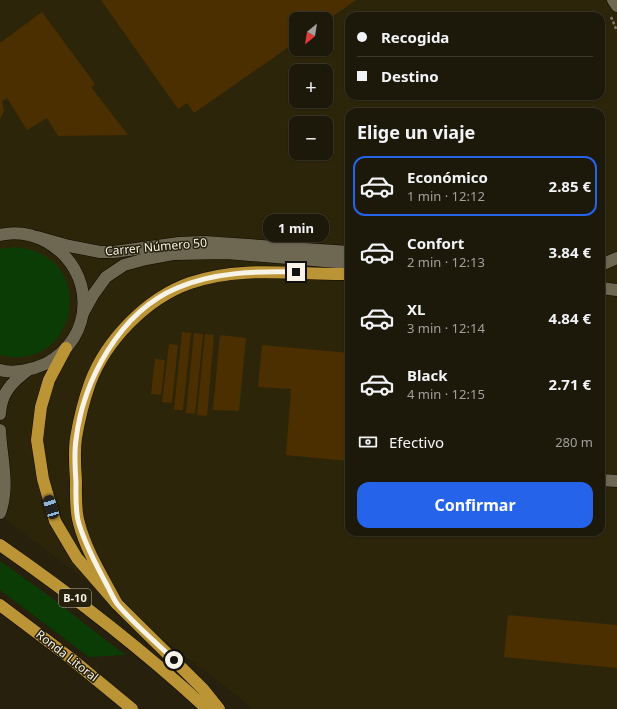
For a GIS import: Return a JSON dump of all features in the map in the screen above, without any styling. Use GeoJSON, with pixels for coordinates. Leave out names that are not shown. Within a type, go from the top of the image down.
{"type":"FeatureCollection","features":[{"type":"Feature","properties":{"kind":"highway"},"geometry":{"type":"LineString","coordinates":[[117,604],[92,559],[78,522],[75,468],[76,440],[90,383],[110,348],[142,310],[164,294],[192,283],[221,276],[250,273],[280,272],[345,274]]}},
{"type":"Feature","properties":{"kind":"highway"},"geometry":{"type":"LineString","coordinates":[[66,348],[49,380],[41,407],[37,440],[42,480],[55,521],[77,558],[117,604],[203,689],[219,709]]}},
{"type":"Feature","properties":{"kind":"highway","name":"B-10"},"geometry":{"type":"LineString","coordinates":[[0,544],[57,585],[147,656],[207,709]]}},
{"type":"Feature","properties":{"kind":"highway","name":"Ronda Litoral"},"geometry":{"type":"LineString","coordinates":[[0,605],[69,657],[132,709]]}},
{"type":"Feature","properties":{"kind":"street"},"geometry":{"type":"LineString","coordinates":[[613,0],[617,6]]}},
{"type":"Feature","properties":{"kind":"street"},"geometry":{"type":"LineString","coordinates":[[0,235],[7,233],[23,233],[37,237],[52,245],[72,264],[82,285],[84,298],[80,326],[66,348],[50,361],[30,369],[15,372],[0,370]]}},
{"type":"Feature","properties":{"kind":"street","name":"Carrer Número 50"},"geometry":{"type":"LineString","coordinates":[[37,237],[69,246],[100,252],[114,252],[179,243],[204,242],[345,252]]}},
{"type":"Feature","properties":{"kind":"street","name":"Carrer Número 50"},"geometry":{"type":"LineString","coordinates":[[83,313],[93,295],[106,277],[124,265],[146,259],[173,254],[226,253],[345,263]]}},
{"type":"Feature","properties":{"kind":"street"},"geometry":{"type":"LineString","coordinates":[[605,263],[617,258]]}},
{"type":"Feature","properties":{"kind":"street"},"geometry":{"type":"LineString","coordinates":[[605,288],[617,290]]}},
{"type":"Feature","properties":{"kind":"street"},"geometry":{"type":"LineString","coordinates":[[0,414],[2,400],[9,387],[14,380],[30,369]]}},
{"type":"Feature","properties":{"kind":"street"},"geometry":{"type":"LineString","coordinates":[[0,430],[0,446],[5,472],[5,486],[0,513]]}},
{"type":"Feature","properties":{"kind":"street"},"geometry":{"type":"LineString","coordinates":[[605,480],[617,481]]}},
{"type":"Feature","properties":{"kind":"shaded area"},"geometry":{"type":"Polygon","coordinates":[[[0,0],[617,0],[617,709],[252,709],[236,695],[0,515],[0,0]]]}},
{"type":"Feature","properties":{"kind":"green space"},"geometry":{"type":"Polygon","coordinates":[[[15,247],[42,254],[60,270],[69,290],[69,311],[62,331],[47,348],[27,356],[0,355],[0,249],[15,247]]]}},
{"type":"Feature","properties":{"kind":"green space"},"geometry":{"type":"Polygon","coordinates":[[[0,561],[48,595],[125,655],[89,657],[0,590],[0,561]]]}},
{"type":"Feature","properties":{"kind":"building"},"geometry":{"type":"Polygon","coordinates":[[[101,0],[356,0],[333,16],[333,12],[289,12],[289,47],[194,113],[187,103],[178,109],[101,0]]]}},
{"type":"Feature","properties":{"kind":"building"},"geometry":{"type":"Polygon","coordinates":[[[42,12],[95,84],[91,87],[128,135],[58,136],[47,118],[27,130],[7,98],[2,101],[4,111],[0,120],[0,43],[42,12]]]}},
{"type":"Feature","properties":{"kind":"building"},"geometry":{"type":"Polygon","coordinates":[[[182,332],[191,333],[183,410],[174,410],[182,332]]]}},
{"type":"Feature","properties":{"kind":"building"},"geometry":{"type":"Polygon","coordinates":[[[194,333],[203,334],[195,414],[186,413],[194,333]]]}},
{"type":"Feature","properties":{"kind":"building"},"geometry":{"type":"Polygon","coordinates":[[[205,334],[214,335],[207,416],[197,415],[205,334]]]}},
{"type":"Feature","properties":{"kind":"building"},"geometry":{"type":"Polygon","coordinates":[[[220,335],[246,338],[239,411],[213,410],[220,335]]]}},
{"type":"Feature","properties":{"kind":"building"},"geometry":{"type":"Polygon","coordinates":[[[169,344],[178,345],[172,403],[162,402],[169,344]]]}},
{"type":"Feature","properties":{"kind":"building"},"geometry":{"type":"Polygon","coordinates":[[[262,345],[345,353],[345,461],[286,455],[291,389],[258,387],[262,345]]]}},
{"type":"Feature","properties":{"kind":"building"},"geometry":{"type":"Polygon","coordinates":[[[155,359],[165,360],[161,395],[151,394],[155,359]]]}},
{"type":"Feature","properties":{"kind":"building"},"geometry":{"type":"Polygon","coordinates":[[[508,615],[617,625],[617,668],[504,657],[508,615]]]}},
{"type":"Feature","properties":{"kind":"route"},"geometry":{"type":"LineString","coordinates":[[174,660],[117,604],[92,559],[78,522],[75,468],[76,440],[90,383],[103,357],[113,343],[142,310],[164,294],[207,278],[250,273],[296,272]]}}]}
